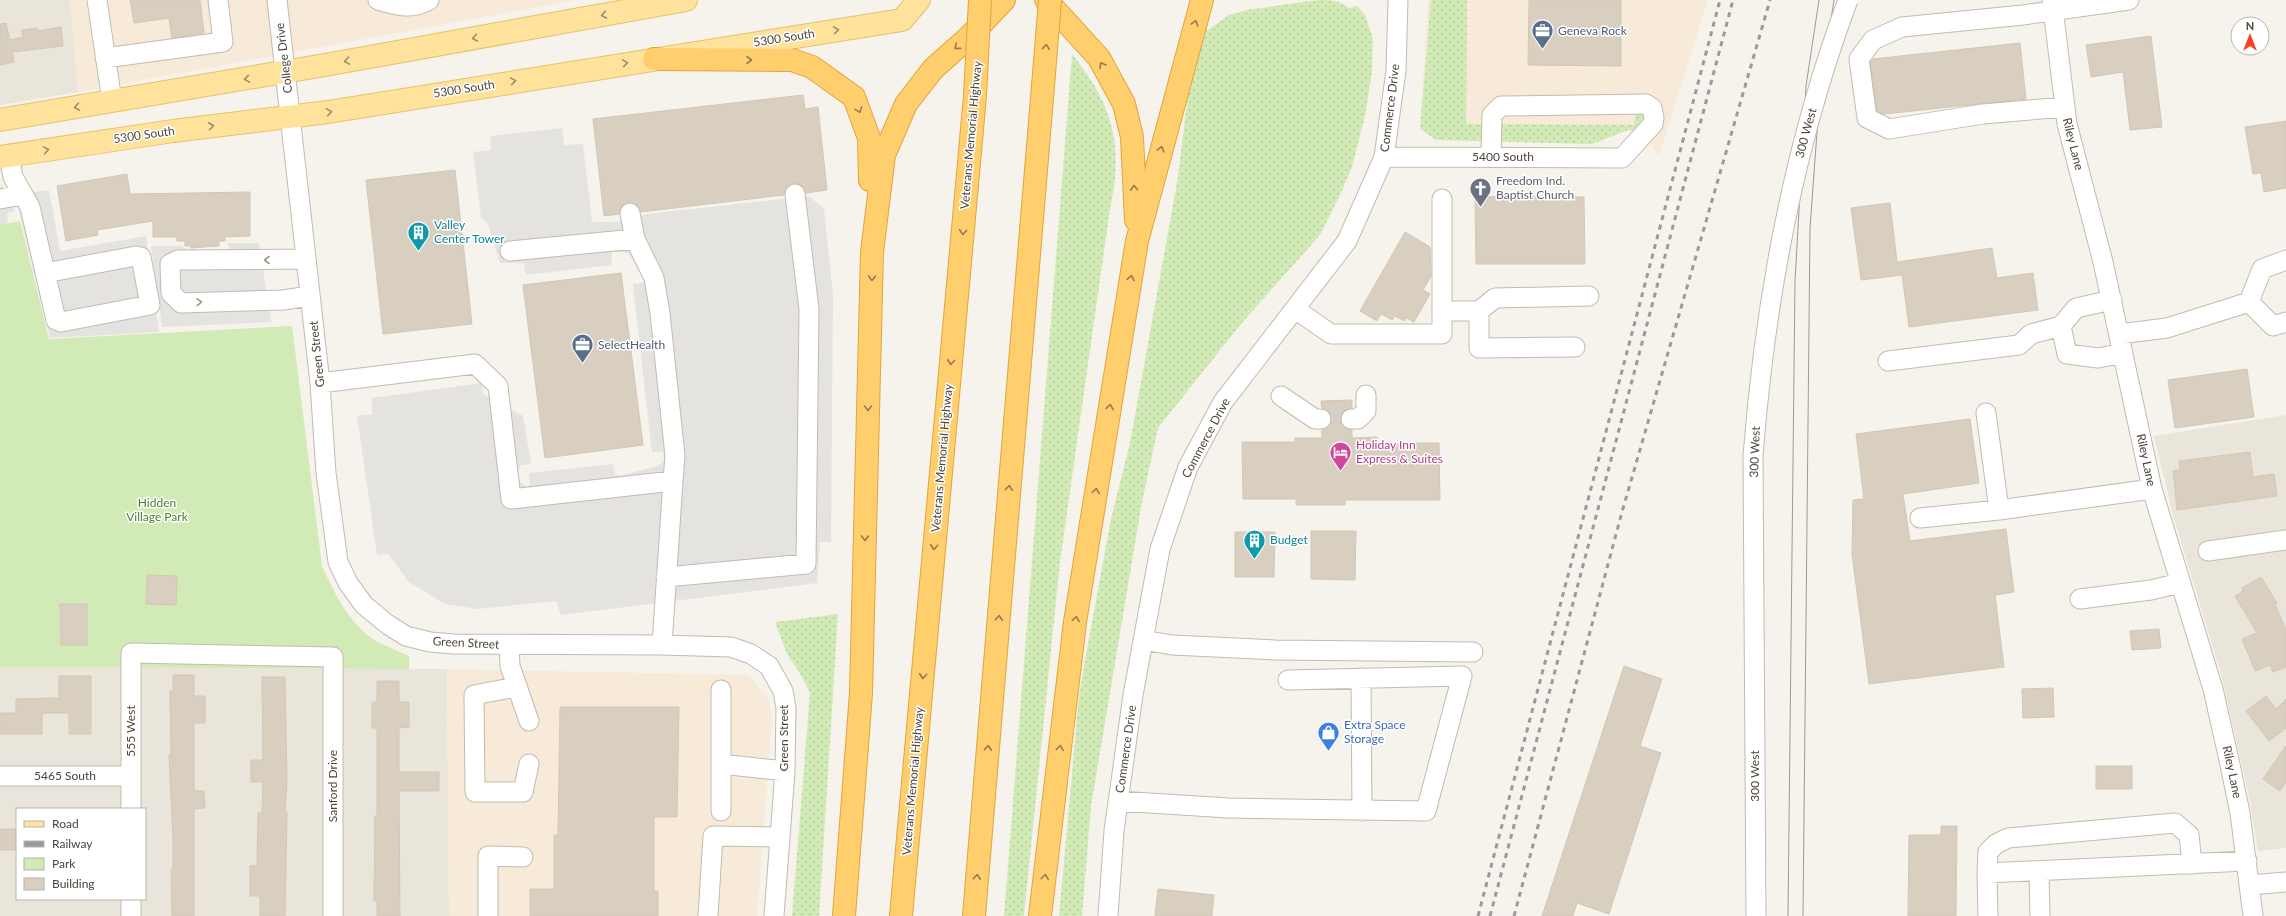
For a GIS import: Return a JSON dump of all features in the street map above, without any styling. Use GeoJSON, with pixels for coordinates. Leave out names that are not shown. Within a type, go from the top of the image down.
{"type":"FeatureCollection","features":[{"type":"Feature","properties":{"kind":"highway","name":"Veterans Memorial Highway"},"geometry":{"type":"LineString","coordinates":[[901,916],[975,96],[980,0]]}},
{"type":"Feature","properties":{"kind":"highway"},"geometry":{"type":"LineString","coordinates":[[872,252],[884,155],[906,104],[933,69],[969,37],[1004,0]]}},
{"type":"Feature","properties":{"kind":"highway"},"geometry":{"type":"LineString","coordinates":[[974,916],[1043,86],[1048,0]]}},
{"type":"Feature","properties":{"kind":"highway"},"geometry":{"type":"LineString","coordinates":[[1048,0],[1098,58],[1124,104],[1132,137],[1137,241]]}},
{"type":"Feature","properties":{"kind":"highway"},"geometry":{"type":"LineString","coordinates":[[1040,916],[1075,622],[1137,241],[1202,0]]}},
{"type":"Feature","properties":{"kind":"highway"},"geometry":{"type":"LineString","coordinates":[[654,59],[792,60],[812,67],[854,97],[869,138],[872,252],[861,694],[844,916]]}},
{"type":"Feature","properties":{"kind":"main road"},"geometry":{"type":"LineString","coordinates":[[0,120],[286,72],[686,0]]}},
{"type":"Feature","properties":{"kind":"main road","name":"5300 South"},"geometry":{"type":"LineString","coordinates":[[5,157],[158,133],[290,117],[902,20],[919,0]]}},
{"type":"Feature","properties":{"kind":"street"},"geometry":{"type":"LineString","coordinates":[[98,0],[112,101]]}},
{"type":"Feature","properties":{"kind":"street"},"geometry":{"type":"LineString","coordinates":[[105,58],[223,42],[218,0]]}},
{"type":"Feature","properties":{"kind":"street","name":"College Drive"},"geometry":{"type":"LineString","coordinates":[[277,0],[290,117]]}},
{"type":"Feature","properties":{"kind":"street"},"geometry":{"type":"LineString","coordinates":[[378,0],[394,5],[418,7],[429,0]]}},
{"type":"Feature","properties":{"kind":"street","name":"Commerce Drive"},"geometry":{"type":"LineString","coordinates":[[1108,916],[1118,801],[1133,695],[1160,549],[1188,467],[1223,402],[1347,241],[1384,157],[1396,71],[1398,0]]}},
{"type":"Feature","properties":{"kind":"street","name":"300 West"},"geometry":{"type":"LineString","coordinates":[[1756,916],[1753,456],[1766,328],[1789,201],[1822,77],[1848,0]]}},
{"type":"Feature","properties":{"kind":"street"},"geometry":{"type":"LineString","coordinates":[[2064,107],[1983,114],[1889,129],[1867,118],[1859,59],[1873,40],[1902,27],[2052,5],[2129,0]]}},
{"type":"Feature","properties":{"kind":"street","name":"Riley Lane"},"geometry":{"type":"LineString","coordinates":[[2052,5],[2064,107],[2112,300],[2152,489],[2213,689],[2239,805],[2248,861],[2253,916]]}},
{"type":"Feature","properties":{"kind":"street","name":"5400 South"},"geometry":{"type":"LineString","coordinates":[[1384,157],[1622,158],[1653,124],[1654,118],[1652,108],[1646,104],[1501,106],[1492,115],[1491,157]]}},
{"type":"Feature","properties":{"kind":"street","name":"Green Street"},"geometry":{"type":"LineString","coordinates":[[290,117],[320,384],[326,472],[338,562],[348,583],[364,605],[387,624],[412,637],[430,642],[454,644],[662,644],[731,647],[751,654],[769,666],[783,691],[786,708],[785,771],[774,916]]}},
{"type":"Feature","properties":{"kind":"street"},"geometry":{"type":"LineString","coordinates":[[5,157],[13,177],[30,207],[45,273],[56,320],[62,322],[150,305],[141,257],[136,256],[45,273]]}},
{"type":"Feature","properties":{"kind":"street"},"geometry":{"type":"LineString","coordinates":[[666,577],[806,564],[809,309],[796,194]]}},
{"type":"Feature","properties":{"kind":"street"},"geometry":{"type":"LineString","coordinates":[[0,198],[23,195]]}},
{"type":"Feature","properties":{"kind":"street"},"geometry":{"type":"LineString","coordinates":[[1295,309],[1331,334],[1442,334],[1442,198]]}},
{"type":"Feature","properties":{"kind":"street"},"geometry":{"type":"LineString","coordinates":[[630,213],[635,239],[654,278],[660,313],[675,456],[662,644]]}},
{"type":"Feature","properties":{"kind":"street"},"geometry":{"type":"LineString","coordinates":[[510,251],[635,239]]}},
{"type":"Feature","properties":{"kind":"street"},"geometry":{"type":"LineString","coordinates":[[306,259],[178,260],[170,264],[171,293],[181,302],[283,300],[310,296]]}},
{"type":"Feature","properties":{"kind":"street"},"geometry":{"type":"LineString","coordinates":[[2249,302],[2262,268],[2286,260]]}},
{"type":"Feature","properties":{"kind":"street"},"geometry":{"type":"LineString","coordinates":[[1442,311],[1479,311],[1496,298],[1588,296]]}},
{"type":"Feature","properties":{"kind":"street"},"geometry":{"type":"LineString","coordinates":[[1888,361],[2019,345],[2031,334],[2061,326],[2076,308],[2112,300]]}},
{"type":"Feature","properties":{"kind":"street"},"geometry":{"type":"LineString","coordinates":[[2249,302],[2273,326],[2286,322]]}},
{"type":"Feature","properties":{"kind":"street"},"geometry":{"type":"LineString","coordinates":[[2119,334],[2167,328],[2249,302]]}},
{"type":"Feature","properties":{"kind":"street"},"geometry":{"type":"LineString","coordinates":[[1479,311],[1479,348],[1575,347]]}},
{"type":"Feature","properties":{"kind":"street"},"geometry":{"type":"LineString","coordinates":[[2061,326],[2067,354],[2098,358],[2123,353]]}},
{"type":"Feature","properties":{"kind":"street"},"geometry":{"type":"LineString","coordinates":[[320,384],[475,364],[498,386],[511,499],[674,481]]}},
{"type":"Feature","properties":{"kind":"street"},"geometry":{"type":"LineString","coordinates":[[1351,420],[1358,419],[1366,411],[1366,395]]}},
{"type":"Feature","properties":{"kind":"street"},"geometry":{"type":"LineString","coordinates":[[1281,396],[1315,420],[1321,420]]}},
{"type":"Feature","properties":{"kind":"street"},"geometry":{"type":"LineString","coordinates":[[1986,413],[1999,510]]}},
{"type":"Feature","properties":{"kind":"street"},"geometry":{"type":"LineString","coordinates":[[1920,518],[1999,510],[2152,489]]}},
{"type":"Feature","properties":{"kind":"street"},"geometry":{"type":"LineString","coordinates":[[2208,551],[2286,540]]}},
{"type":"Feature","properties":{"kind":"street"},"geometry":{"type":"LineString","coordinates":[[2080,599],[2151,590],[2180,583]]}},
{"type":"Feature","properties":{"kind":"street"},"geometry":{"type":"LineString","coordinates":[[1143,640],[1172,645],[1275,650],[1473,652]]}},
{"type":"Feature","properties":{"kind":"street"},"geometry":{"type":"LineString","coordinates":[[509,644],[510,666],[529,721]]}},
{"type":"Feature","properties":{"kind":"street","name":"555 West"},"geometry":{"type":"LineString","coordinates":[[131,808],[131,653],[333,657]]}},
{"type":"Feature","properties":{"kind":"street","name":"Sanford Drive"},"geometry":{"type":"LineString","coordinates":[[333,657],[333,916]]}},
{"type":"Feature","properties":{"kind":"street"},"geometry":{"type":"LineString","coordinates":[[1118,801],[1228,808],[1426,811],[1462,676],[1288,680]]}},
{"type":"Feature","properties":{"kind":"street"},"geometry":{"type":"LineString","coordinates":[[1361,678],[1362,811]]}},
{"type":"Feature","properties":{"kind":"street"},"geometry":{"type":"LineString","coordinates":[[516,687],[474,695],[475,792],[523,792],[529,764]]}},
{"type":"Feature","properties":{"kind":"street"},"geometry":{"type":"LineString","coordinates":[[721,690],[721,811]]}},
{"type":"Feature","properties":{"kind":"street"},"geometry":{"type":"LineString","coordinates":[[721,764],[785,771]]}},
{"type":"Feature","properties":{"kind":"street","name":"5465 South"},"geometry":{"type":"LineString","coordinates":[[0,776],[131,776]]}},
{"type":"Feature","properties":{"kind":"street"},"geometry":{"type":"LineString","coordinates":[[1988,916],[1988,852],[1996,844],[2008,838],[2176,823],[2189,835],[2192,864]]}},
{"type":"Feature","properties":{"kind":"street"},"geometry":{"type":"LineString","coordinates":[[708,916],[713,836],[780,837]]}},
{"type":"Feature","properties":{"kind":"street"},"geometry":{"type":"LineString","coordinates":[[488,916],[488,856],[523,857]]}},
{"type":"Feature","properties":{"kind":"street"},"geometry":{"type":"LineString","coordinates":[[1987,873],[2039,872],[2248,861]]}},
{"type":"Feature","properties":{"kind":"street"},"geometry":{"type":"LineString","coordinates":[[2039,872],[2040,916]]}},
{"type":"Feature","properties":{"kind":"street"},"geometry":{"type":"LineString","coordinates":[[2250,885],[2286,882]]}},
{"type":"Feature","properties":{"kind":"street"},"geometry":{"type":"LineString","coordinates":[[131,900],[131,916]]}},
{"type":"Feature","properties":{"kind":"shaded area"},"geometry":{"type":"Polygon","coordinates":[[[0,0],[70,0],[78,92],[0,105],[0,0]]]}},
{"type":"Feature","properties":{"kind":"shaded area"},"geometry":{"type":"Polygon","coordinates":[[[70,0],[575,0],[78,92],[70,0]]]}},
{"type":"Feature","properties":{"kind":"shaded area"},"geometry":{"type":"Polygon","coordinates":[[[1428,0],[1708,0],[1659,156],[1646,138],[1628,130],[1592,144],[1436,140],[1420,129],[1428,0]]]}},
{"type":"Feature","properties":{"kind":"shaded area"},"geometry":{"type":"Polygon","coordinates":[[[562,128],[564,145],[583,144],[592,222],[614,222],[647,214],[809,196],[824,209],[833,295],[831,542],[820,542],[817,583],[561,615],[556,601],[477,609],[445,604],[409,582],[388,554],[377,555],[357,416],[372,414],[372,398],[482,383],[483,394],[523,416],[531,464],[521,465],[518,469],[520,482],[527,487],[530,484],[529,473],[613,464],[615,474],[619,476],[657,466],[663,462],[664,457],[662,452],[652,452],[633,284],[643,283],[644,279],[629,254],[624,252],[612,252],[611,265],[526,275],[524,263],[500,263],[488,224],[481,217],[473,152],[491,150],[490,136],[562,128]]]}},
{"type":"Feature","properties":{"kind":"shaded area"},"geometry":{"type":"Polygon","coordinates":[[[2,184],[15,211],[7,213],[8,223],[0,225],[0,190],[2,184]]]}},
{"type":"Feature","properties":{"kind":"shaded area"},"geometry":{"type":"Polygon","coordinates":[[[49,190],[60,251],[146,236],[159,332],[50,338],[15,195],[49,190]]]}},
{"type":"Feature","properties":{"kind":"shaded area"},"geometry":{"type":"Polygon","coordinates":[[[227,243],[259,243],[271,322],[162,327],[151,246],[183,246],[190,257],[233,254],[227,243]]]}},
{"type":"Feature","properties":{"kind":"shaded area"},"geometry":{"type":"Polygon","coordinates":[[[2286,415],[2286,848],[2258,851],[2249,796],[2221,674],[2173,515],[2154,436],[2286,415]]]}},
{"type":"Feature","properties":{"kind":"shaded area"},"geometry":{"type":"Polygon","coordinates":[[[0,667],[447,669],[449,916],[0,916],[0,667]]]}},
{"type":"Feature","properties":{"kind":"shaded area"},"geometry":{"type":"Polygon","coordinates":[[[447,669],[749,675],[768,698],[772,716],[757,916],[449,916],[447,669]]]}},
{"type":"Feature","properties":{"kind":"green space"},"geometry":{"type":"Polygon","coordinates":[[[1318,0],[1338,2],[1349,8],[1357,6],[1365,15],[1373,39],[1372,72],[1365,116],[1352,167],[1320,235],[1241,324],[1158,428],[1142,502],[1091,806],[1082,916],[1059,916],[1079,696],[1111,519],[1130,443],[1178,177],[1191,70],[1205,28],[1208,30],[1229,15],[1247,10],[1318,0]]]}},
{"type":"Feature","properties":{"kind":"green space"},"geometry":{"type":"Polygon","coordinates":[[[1431,0],[1467,0],[1466,124],[1634,125],[1636,111],[1650,116],[1634,130],[1628,130],[1592,144],[1436,140],[1420,129],[1431,0]]]}},
{"type":"Feature","properties":{"kind":"green space"},"geometry":{"type":"Polygon","coordinates":[[[1072,54],[1086,73],[1106,109],[1112,127],[1116,165],[1060,562],[1024,916],[1004,916],[1072,54]]]}},
{"type":"Feature","properties":{"kind":"green space","name":"Hidden Village Park"},"geometry":{"type":"Polygon","coordinates":[[[20,221],[49,339],[292,326],[322,566],[338,598],[351,618],[368,635],[378,642],[409,656],[409,669],[0,667],[0,225],[20,221]]]}},
{"type":"Feature","properties":{"kind":"green space"},"geometry":{"type":"Polygon","coordinates":[[[838,614],[819,916],[792,916],[810,693],[801,675],[787,654],[775,622],[838,614]]]}},
{"type":"Feature","properties":{"kind":"building"},"geometry":{"type":"Polygon","coordinates":[[[130,0],[200,0],[204,33],[172,38],[169,18],[134,23],[130,0]]]}},
{"type":"Feature","properties":{"kind":"building"},"geometry":{"type":"Polygon","coordinates":[[[1529,0],[1621,0],[1621,66],[1528,65],[1529,0]]]}},
{"type":"Feature","properties":{"kind":"building"},"geometry":{"type":"Polygon","coordinates":[[[6,23],[10,40],[23,37],[22,30],[37,28],[38,31],[61,27],[63,46],[12,52],[14,62],[0,65],[0,24],[6,23]]]}},
{"type":"Feature","properties":{"kind":"building"},"geometry":{"type":"Polygon","coordinates":[[[2151,36],[2162,127],[2130,130],[2123,72],[2091,77],[2086,45],[2151,36]]]}},
{"type":"Feature","properties":{"kind":"building"},"geometry":{"type":"Polygon","coordinates":[[[2020,43],[2026,99],[1884,114],[1877,111],[1870,62],[1873,59],[2020,43]]]}},
{"type":"Feature","properties":{"kind":"building"},"geometry":{"type":"Polygon","coordinates":[[[803,95],[805,109],[818,107],[827,190],[806,193],[804,187],[794,183],[788,185],[784,195],[641,212],[638,206],[628,202],[623,205],[619,214],[604,216],[593,119],[803,95]]]}},
{"type":"Feature","properties":{"kind":"building"},"geometry":{"type":"Polygon","coordinates":[[[2286,121],[2286,188],[2264,192],[2261,173],[2253,174],[2245,127],[2286,121]]]}},
{"type":"Feature","properties":{"kind":"building","name":"Valley Center Tower"},"geometry":{"type":"Polygon","coordinates":[[[455,170],[472,324],[383,334],[366,180],[455,170]]]}},
{"type":"Feature","properties":{"kind":"building"},"geometry":{"type":"Polygon","coordinates":[[[127,174],[130,194],[250,192],[250,236],[225,237],[225,241],[219,241],[219,246],[191,248],[191,246],[185,246],[185,241],[177,241],[177,237],[153,237],[153,221],[97,230],[98,235],[66,241],[57,186],[127,174]]]}},
{"type":"Feature","properties":{"kind":"building"},"geometry":{"type":"Polygon","coordinates":[[[1475,197],[1584,197],[1585,264],[1476,264],[1475,197]]]}},
{"type":"Feature","properties":{"kind":"building"},"geometry":{"type":"Polygon","coordinates":[[[1890,203],[1897,262],[1992,248],[1997,278],[2033,273],[2038,310],[1909,327],[1902,275],[1861,280],[1851,208],[1890,203]]]}},
{"type":"Feature","properties":{"kind":"building"},"geometry":{"type":"Polygon","coordinates":[[[1405,232],[1430,247],[1431,276],[1423,290],[1430,294],[1414,322],[1406,318],[1404,321],[1395,316],[1392,320],[1381,314],[1377,321],[1360,311],[1405,232]]]}},
{"type":"Feature","properties":{"kind":"building","name":"SelectHealth"},"geometry":{"type":"Polygon","coordinates":[[[621,273],[643,445],[545,458],[523,285],[621,273]]]}},
{"type":"Feature","properties":{"kind":"building"},"geometry":{"type":"Polygon","coordinates":[[[2247,369],[2254,417],[2175,428],[2168,380],[2247,369]]]}},
{"type":"Feature","properties":{"kind":"building","name":"Holiday Inn Express & Suites"},"geometry":{"type":"Polygon","coordinates":[[[1352,400],[1352,408],[1345,410],[1340,419],[1345,428],[1352,430],[1352,438],[1377,437],[1377,443],[1439,443],[1440,500],[1345,500],[1345,505],[1296,505],[1296,499],[1243,499],[1242,442],[1295,442],[1295,438],[1322,438],[1322,430],[1330,425],[1332,419],[1330,413],[1322,408],[1321,401],[1352,400]]]}},
{"type":"Feature","properties":{"kind":"building"},"geometry":{"type":"Polygon","coordinates":[[[1970,419],[1979,483],[1903,494],[1910,541],[2006,529],[2014,592],[1995,595],[2004,667],[1869,684],[1852,554],[1853,500],[1864,499],[1856,434],[1970,419]]]}},
{"type":"Feature","properties":{"kind":"building"},"geometry":{"type":"Polygon","coordinates":[[[2250,452],[2253,477],[2274,474],[2277,496],[2177,510],[2173,471],[2180,470],[2179,461],[2250,452]]]}},
{"type":"Feature","properties":{"kind":"building"},"geometry":{"type":"Polygon","coordinates":[[[1311,531],[1356,531],[1355,580],[1311,579],[1311,531]]]}},
{"type":"Feature","properties":{"kind":"building","name":"Budget"},"geometry":{"type":"Polygon","coordinates":[[[1235,532],[1275,532],[1274,577],[1235,577],[1235,532]]]}},
{"type":"Feature","properties":{"kind":"building"},"geometry":{"type":"Polygon","coordinates":[[[147,575],[177,576],[176,605],[146,604],[147,575]]]}},
{"type":"Feature","properties":{"kind":"building"},"geometry":{"type":"Polygon","coordinates":[[[2261,577],[2277,603],[2275,604],[2286,630],[2286,667],[2273,672],[2270,665],[2255,671],[2242,639],[2257,633],[2235,596],[2243,591],[2242,588],[2261,577]]]}},
{"type":"Feature","properties":{"kind":"building"},"geometry":{"type":"Polygon","coordinates":[[[60,604],[87,604],[87,645],[61,645],[60,604]]]}},
{"type":"Feature","properties":{"kind":"building"},"geometry":{"type":"Polygon","coordinates":[[[2159,629],[2161,648],[2132,650],[2130,631],[2159,629]]]}},
{"type":"Feature","properties":{"kind":"building"},"geometry":{"type":"Polygon","coordinates":[[[1624,666],[1662,679],[1640,746],[1661,753],[1609,914],[1577,903],[1573,916],[1542,916],[1624,666]]]}},
{"type":"Feature","properties":{"kind":"building"},"geometry":{"type":"Polygon","coordinates":[[[173,675],[194,675],[194,696],[205,696],[205,723],[194,723],[194,791],[204,791],[205,808],[194,809],[194,916],[172,916],[171,869],[173,869],[173,838],[169,754],[171,755],[170,691],[173,691],[173,675]]]}},
{"type":"Feature","properties":{"kind":"building"},"geometry":{"type":"Polygon","coordinates":[[[59,676],[91,676],[91,734],[69,734],[69,713],[42,713],[42,734],[0,734],[0,713],[16,713],[16,699],[59,698],[59,676]]]}},
{"type":"Feature","properties":{"kind":"building"},"geometry":{"type":"Polygon","coordinates":[[[262,677],[285,677],[287,782],[285,812],[287,812],[285,916],[260,916],[260,896],[250,896],[250,866],[257,866],[258,813],[262,813],[263,782],[251,782],[251,760],[263,760],[262,677]]]}},
{"type":"Feature","properties":{"kind":"building"},"geometry":{"type":"Polygon","coordinates":[[[377,681],[399,681],[399,702],[409,702],[409,727],[399,728],[399,772],[439,772],[439,791],[399,791],[400,916],[377,916],[377,901],[374,901],[375,816],[377,816],[377,728],[372,728],[372,702],[377,702],[377,681]]]}},
{"type":"Feature","properties":{"kind":"building"},"geometry":{"type":"Polygon","coordinates":[[[2053,688],[2054,717],[2023,718],[2022,689],[2053,688]]]}},
{"type":"Feature","properties":{"kind":"building"},"geometry":{"type":"Polygon","coordinates":[[[2266,696],[2276,709],[2286,699],[2286,728],[2269,741],[2246,711],[2266,696]]]}},
{"type":"Feature","properties":{"kind":"building"},"geometry":{"type":"Polygon","coordinates":[[[560,707],[679,707],[677,817],[654,817],[654,891],[658,891],[658,916],[530,916],[530,889],[554,889],[554,835],[558,835],[560,707]]]}},
{"type":"Feature","properties":{"kind":"building"},"geometry":{"type":"Polygon","coordinates":[[[2286,746],[2286,782],[2280,791],[2263,779],[2286,746]]]}},
{"type":"Feature","properties":{"kind":"building"},"geometry":{"type":"Polygon","coordinates":[[[2096,766],[2132,766],[2132,789],[2096,789],[2096,766]]]}},
{"type":"Feature","properties":{"kind":"building"},"geometry":{"type":"Polygon","coordinates":[[[1941,826],[1957,826],[1956,916],[1908,916],[1909,835],[1941,835],[1941,826]]]}},
{"type":"Feature","properties":{"kind":"building"},"geometry":{"type":"Polygon","coordinates":[[[0,829],[16,829],[16,850],[0,850],[0,829]]]}},
{"type":"Feature","properties":{"kind":"building"},"geometry":{"type":"Polygon","coordinates":[[[1158,889],[1214,895],[1212,916],[1155,916],[1158,889]]]}},
{"type":"Feature","properties":{"kind":"tunnel"},"geometry":{"type":"LineString","coordinates":[[1321,419],[1351,419]]}},
{"type":"Feature","properties":{"kind":"tram line"},"geometry":{"type":"LineString","coordinates":[[1788,916],[1795,281],[1806,86],[1819,0]]}},
{"type":"Feature","properties":{"kind":"tram line"},"geometry":{"type":"LineString","coordinates":[[1803,916],[1810,228],[1820,91],[1834,0]]}},
{"type":"Feature","properties":{"kind":"railway"},"geometry":{"type":"LineString","coordinates":[[1478,916],[1720,0]]}},
{"type":"Feature","properties":{"kind":"railway"},"geometry":{"type":"LineString","coordinates":[[1490,916],[1733,0]]}},
{"type":"Feature","properties":{"kind":"railway"},"geometry":{"type":"LineString","coordinates":[[1514,916],[1622,512],[1770,0]]}},
{"type":"Feature","properties":{"kind":"place","name":"Geneva Rock"},"geometry":{"type":"Point","coordinates":[1543,50]}},
{"type":"Feature","properties":{"kind":"place","name":"Freedom Ind. Baptist Church"},"geometry":{"type":"Point","coordinates":[1481,208]}},
{"type":"Feature","properties":{"kind":"place","name":"Valley Center Tower"},"geometry":{"type":"Point","coordinates":[419,252]}},
{"type":"Feature","properties":{"kind":"place","name":"SelectHealth"},"geometry":{"type":"Point","coordinates":[583,364]}},
{"type":"Feature","properties":{"kind":"place","name":"Holiday Inn Express & Suites"},"geometry":{"type":"Point","coordinates":[1341,472]}},
{"type":"Feature","properties":{"kind":"place","name":"Budget"},"geometry":{"type":"Point","coordinates":[1255,560]}},
{"type":"Feature","properties":{"kind":"place","name":"Extra Space Storage"},"geometry":{"type":"Point","coordinates":[1329,752]}}]}
